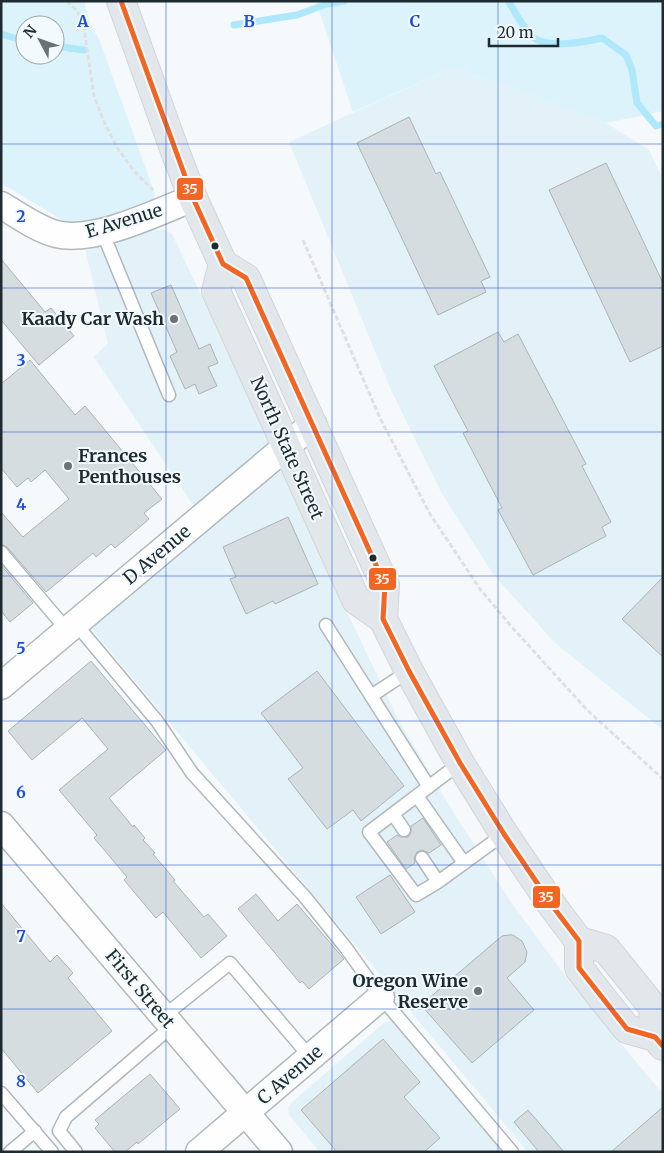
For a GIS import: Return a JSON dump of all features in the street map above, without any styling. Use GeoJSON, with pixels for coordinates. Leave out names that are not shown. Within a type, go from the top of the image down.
{"type":"FeatureCollection","features":[{"type":"Feature","properties":{"kind":"main road"},"geometry":{"type":"LineString","coordinates":[[106,1],[124,11],[193,198],[223,264]]}},
{"type":"Feature","properties":{"kind":"main road","name":"North State Street"},"geometry":{"type":"LineString","coordinates":[[383,619],[385,585],[313,424],[246,278],[223,264],[216,291],[356,600],[383,619],[409,671],[460,763],[504,834],[554,908],[579,941],[579,968],[627,1029],[659,1041]]}},
{"type":"Feature","properties":{"kind":"street","name":"E Avenue"},"geometry":{"type":"LineString","coordinates":[[1,205],[54,234],[81,236],[132,222],[193,198]]}},
{"type":"Feature","properties":{"kind":"street","name":"D Avenue"},"geometry":{"type":"LineString","coordinates":[[1,686],[313,424]]}},
{"type":"Feature","properties":{"kind":"street","name":"First Street"},"geometry":{"type":"LineString","coordinates":[[1,825],[279,1152]]}},
{"type":"Feature","properties":{"kind":"street","name":"C Avenue"},"geometry":{"type":"LineString","coordinates":[[199,1152],[381,997]]}},
{"type":"Feature","properties":{"kind":"lane"},"geometry":{"type":"LineString","coordinates":[[102,231],[169,395]]}},
{"type":"Feature","properties":{"kind":"lane"},"geometry":{"type":"LineString","coordinates":[[1,552],[157,721],[192,774],[305,897],[346,948],[381,997],[512,1152]]}},
{"type":"Feature","properties":{"kind":"lane"},"geometry":{"type":"LineString","coordinates":[[326,625],[429,787]]}},
{"type":"Feature","properties":{"kind":"lane"},"geometry":{"type":"LineString","coordinates":[[371,696],[409,671]]}},
{"type":"Feature","properties":{"kind":"lane"},"geometry":{"type":"LineString","coordinates":[[460,763],[369,832],[416,895],[438,882],[504,834]]}},
{"type":"Feature","properties":{"kind":"lane"},"geometry":{"type":"LineString","coordinates":[[417,796],[464,863]]}},
{"type":"Feature","properties":{"kind":"lane"},"geometry":{"type":"LineString","coordinates":[[393,814],[404,830]]}},
{"type":"Feature","properties":{"kind":"lane"},"geometry":{"type":"LineString","coordinates":[[422,858],[438,882]]}},
{"type":"Feature","properties":{"kind":"lane"},"geometry":{"type":"LineString","coordinates":[[76,1152],[59,1131],[66,1117],[230,963],[310,1057]]}},
{"type":"Feature","properties":{"kind":"lane"},"geometry":{"type":"LineString","coordinates":[[1,1092],[52,1152]]}},
{"type":"Feature","properties":{"kind":"lane"},"geometry":{"type":"LineString","coordinates":[[10,1152],[34,1131]]}},
{"type":"Feature","properties":{"kind":"path"},"geometry":{"type":"LineString","coordinates":[[67,1],[77,11],[83,22],[94,96],[104,124],[118,149],[134,171],[156,192],[166,209]]}},
{"type":"Feature","properties":{"kind":"path"},"geometry":{"type":"LineString","coordinates":[[303,240],[380,418],[435,522],[480,588],[511,626],[587,710],[663,779]]}},
{"type":"Feature","properties":{"kind":"shaded area"},"geometry":{"type":"Polygon","coordinates":[[[1,1],[84,1],[90,24],[99,39],[155,194],[152,201],[100,219],[89,222],[67,223],[1,183],[1,1]]]}},
{"type":"Feature","properties":{"kind":"shaded area"},"geometry":{"type":"Polygon","coordinates":[[[316,1],[663,1],[663,111],[606,123],[454,67],[353,112],[316,1]]]}},
{"type":"Feature","properties":{"kind":"shaded area"},"geometry":{"type":"Polygon","coordinates":[[[454,67],[606,123],[649,150],[663,179],[663,730],[555,643],[493,574],[441,492],[391,390],[289,142],[454,67]]]}},
{"type":"Feature","properties":{"kind":"shaded area"},"geometry":{"type":"Polygon","coordinates":[[[163,229],[172,234],[285,470],[325,566],[399,721],[455,815],[511,902],[569,981],[663,1094],[663,1152],[528,1152],[89,626],[207,526],[94,357],[108,343],[83,241],[163,229]]]}},
{"type":"Feature","properties":{"kind":"shaded area"},"geometry":{"type":"Polygon","coordinates":[[[393,1021],[399,1025],[505,1152],[320,1152],[289,1115],[288,1108],[292,1102],[385,1022],[393,1021]]]}},
{"type":"Feature","properties":{"kind":"building"},"geometry":{"type":"Polygon","coordinates":[[[409,117],[436,174],[440,172],[490,277],[481,281],[486,292],[438,315],[357,143],[409,117]]]}},
{"type":"Feature","properties":{"kind":"building"},"geometry":{"type":"Polygon","coordinates":[[[606,163],[663,283],[663,346],[630,362],[549,190],[606,163]]]}},
{"type":"Feature","properties":{"kind":"building"},"geometry":{"type":"Polygon","coordinates":[[[1,259],[45,312],[51,308],[74,336],[39,365],[1,320],[1,259]]]}},
{"type":"Feature","properties":{"kind":"building","name":"Kaady Car Wash"},"geometry":{"type":"Polygon","coordinates":[[[171,285],[199,349],[210,344],[218,363],[208,367],[217,386],[199,394],[195,384],[185,389],[170,356],[177,352],[151,293],[171,285]]]}},
{"type":"Feature","properties":{"kind":"building"},"geometry":{"type":"Polygon","coordinates":[[[498,332],[504,342],[518,334],[586,464],[582,466],[611,522],[602,527],[606,536],[533,575],[498,510],[502,508],[463,433],[468,431],[434,366],[498,332]]]}},
{"type":"Feature","properties":{"kind":"building","name":"Frances Penthouses"},"geometry":{"type":"Polygon","coordinates":[[[30,360],[75,415],[85,406],[162,499],[144,513],[149,519],[115,548],[111,544],[96,557],[93,553],[46,592],[7,547],[1,544],[1,512],[23,537],[69,499],[45,470],[31,482],[28,478],[17,487],[1,468],[1,384],[30,360]]]}},
{"type":"Feature","properties":{"kind":"building"},"geometry":{"type":"Polygon","coordinates":[[[288,517],[318,584],[275,604],[273,601],[246,614],[230,579],[236,577],[223,547],[288,517]]]}},
{"type":"Feature","properties":{"kind":"building"},"geometry":{"type":"Polygon","coordinates":[[[1,565],[33,603],[10,622],[1,611],[1,565]]]}},
{"type":"Feature","properties":{"kind":"building"},"geometry":{"type":"Polygon","coordinates":[[[663,577],[663,657],[622,619],[663,577]]]}},
{"type":"Feature","properties":{"kind":"building"},"geometry":{"type":"Polygon","coordinates":[[[91,661],[166,750],[109,798],[133,827],[134,825],[145,838],[143,840],[175,880],[173,881],[204,917],[208,914],[227,936],[201,958],[163,912],[156,918],[124,880],[127,877],[94,838],[97,835],[59,790],[108,749],[82,718],[32,760],[8,731],[91,661]]]}},
{"type":"Feature","properties":{"kind":"building"},"geometry":{"type":"Polygon","coordinates":[[[317,671],[404,786],[361,821],[353,810],[327,829],[288,779],[303,768],[261,713],[317,671]]]}},
{"type":"Feature","properties":{"kind":"building"},"geometry":{"type":"Polygon","coordinates":[[[423,818],[441,845],[429,853],[422,850],[417,852],[414,858],[415,863],[406,869],[387,842],[397,835],[408,837],[411,833],[411,826],[423,818]]]}},
{"type":"Feature","properties":{"kind":"building"},"geometry":{"type":"Polygon","coordinates":[[[390,875],[415,912],[381,934],[356,897],[390,875]]]}},
{"type":"Feature","properties":{"kind":"building"},"geometry":{"type":"Polygon","coordinates":[[[256,894],[278,921],[297,904],[344,959],[309,989],[302,981],[300,983],[238,909],[256,894]]]}},
{"type":"Feature","properties":{"kind":"building"},"geometry":{"type":"Polygon","coordinates":[[[1,903],[50,962],[57,955],[73,973],[68,978],[112,1031],[38,1093],[1,1048],[1,903]]]}},
{"type":"Feature","properties":{"kind":"building","name":"Oregon Wine Reserve"},"geometry":{"type":"Polygon","coordinates":[[[513,935],[522,941],[527,952],[525,962],[507,978],[534,1010],[472,1063],[421,1005],[502,936],[513,935]]]}},
{"type":"Feature","properties":{"kind":"building"},"geometry":{"type":"Polygon","coordinates":[[[383,1039],[420,1082],[404,1097],[440,1138],[424,1152],[337,1152],[301,1110],[383,1039]]]}},
{"type":"Feature","properties":{"kind":"building"},"geometry":{"type":"Polygon","coordinates":[[[150,1074],[180,1109],[138,1144],[137,1142],[125,1152],[115,1152],[95,1128],[99,1124],[95,1120],[150,1074]]]}},
{"type":"Feature","properties":{"kind":"building"},"geometry":{"type":"Polygon","coordinates":[[[663,1107],[663,1152],[611,1152],[663,1107]]]}},
{"type":"Feature","properties":{"kind":"building"},"geometry":{"type":"Polygon","coordinates":[[[528,1110],[564,1152],[539,1152],[514,1122],[528,1110]]]}},
{"type":"Feature","properties":{"kind":"waterway"},"geometry":{"type":"LineString","coordinates":[[234,25],[297,15],[327,4],[344,1]]}},
{"type":"Feature","properties":{"kind":"waterway"},"geometry":{"type":"LineString","coordinates":[[508,1],[527,30],[539,41],[566,44],[602,38],[626,55],[632,70],[637,103],[656,126],[663,124]]}},
{"type":"Feature","properties":{"kind":"waterway"},"geometry":{"type":"LineString","coordinates":[[1,34],[15,38]]}},
{"type":"Feature","properties":{"kind":"waterway"},"geometry":{"type":"LineString","coordinates":[[65,47],[84,50]]}},
{"type":"Feature","properties":{"kind":"transit line","name":"35"},"geometry":{"type":"LineString","coordinates":[[121,1],[193,198],[223,264],[246,278],[385,585],[383,619],[409,671],[460,763],[504,834],[554,908],[579,941],[579,968],[627,1029],[655,1037],[663,1046]]}},
{"type":"Feature","properties":{"kind":"place","name":"Kaady Car Wash"},"geometry":{"type":"Point","coordinates":[174,319]}},
{"type":"Feature","properties":{"kind":"place","name":"Frances Penthouses"},"geometry":{"type":"Point","coordinates":[68,466]}},
{"type":"Feature","properties":{"kind":"place","name":"Oregon Wine Reserve"},"geometry":{"type":"Point","coordinates":[478,991]}}]}
